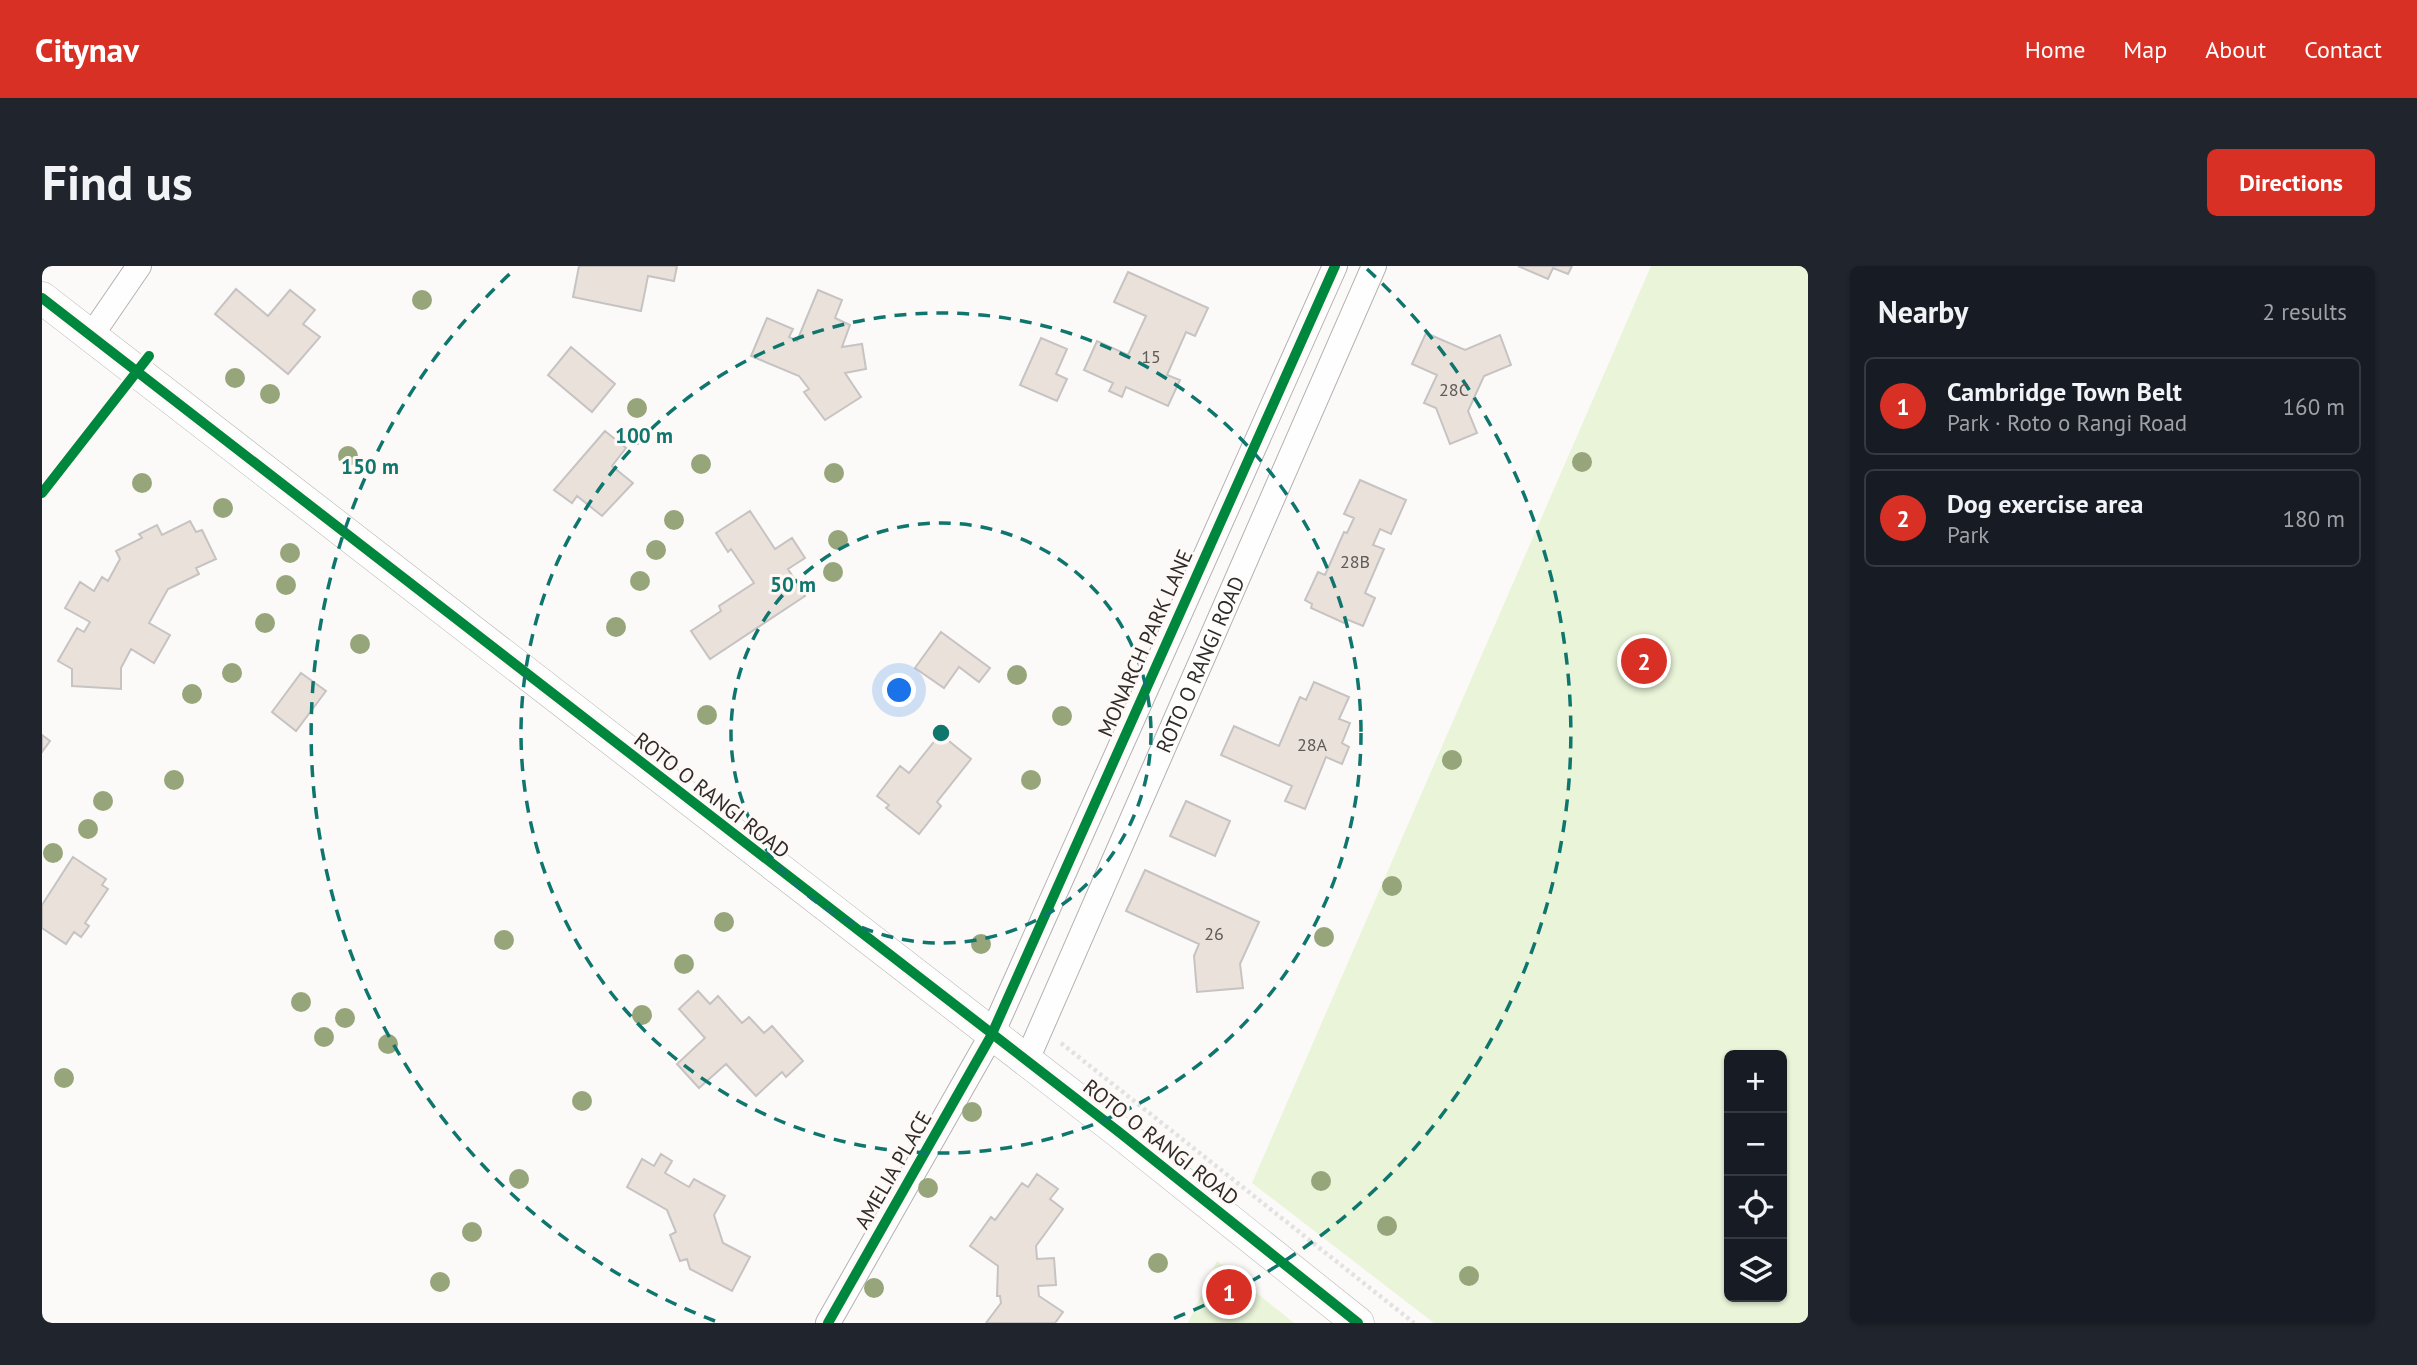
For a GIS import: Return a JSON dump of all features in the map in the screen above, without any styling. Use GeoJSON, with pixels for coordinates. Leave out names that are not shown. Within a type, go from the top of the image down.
{"type":"FeatureCollection","features":[{"type":"Feature","properties":{"kind":"street"},"geometry":{"type":"LineString","coordinates":[[91,336],[139,266]]}},
{"type":"Feature","properties":{"kind":"street","name":"MONARCH PARK LANE"},"geometry":{"type":"LineString","coordinates":[[991,1035],[1335,266]]}},
{"type":"Feature","properties":{"kind":"street","name":"ROTO O RANGI ROAD"},"geometry":{"type":"LineString","coordinates":[[1026,1062],[1374,266]]}},
{"type":"Feature","properties":{"kind":"street","name":"ROTO O RANGI ROAD"},"geometry":{"type":"LineString","coordinates":[[42,298],[1358,1323]]}},
{"type":"Feature","properties":{"kind":"street","name":"AMELIA PLACE"},"geometry":{"type":"LineString","coordinates":[[828,1323],[991,1035]]}},
{"type":"Feature","properties":{"kind":"path"},"geometry":{"type":"LineString","coordinates":[[1059,1042],[1414,1323]]}},
{"type":"Feature","properties":{"kind":"green space"},"geometry":{"type":"Polygon","coordinates":[[[1651,266],[1808,266],[1808,1323],[1434,1323],[1252,1183],[1651,266]]]}},
{"type":"Feature","properties":{"kind":"green space"},"geometry":{"type":"Polygon","coordinates":[[[1217,1261],[1294,1323],[1188,1323],[1217,1261]]]}},
{"type":"Feature","properties":{"kind":"building"},"geometry":{"type":"Polygon","coordinates":[[[579,266],[677,266],[674,281],[648,276],[641,311],[573,297],[579,266]]]}},
{"type":"Feature","properties":{"kind":"building"},"geometry":{"type":"Polygon","coordinates":[[[1518,266],[1572,266],[1568,274],[1553,268],[1548,279],[1518,266]]]}},
{"type":"Feature","properties":{"kind":"building"},"geometry":{"type":"Polygon","coordinates":[[[1128,272],[1208,308],[1195,336],[1186,332],[1167,375],[1180,380],[1168,406],[1126,387],[1122,397],[1109,391],[1113,383],[1084,370],[1097,341],[1128,355],[1146,316],[1114,302],[1128,272]]]}},
{"type":"Feature","properties":{"kind":"building"},"geometry":{"type":"Polygon","coordinates":[[[236,289],[268,316],[290,290],[315,310],[303,324],[320,337],[288,374],[215,314],[236,289]]]}},
{"type":"Feature","properties":{"kind":"building"},"geometry":{"type":"Polygon","coordinates":[[[818,290],[842,300],[835,318],[850,325],[842,347],[862,344],[866,369],[845,373],[861,397],[825,420],[804,392],[809,389],[799,376],[751,356],[767,318],[793,329],[789,337],[797,341],[818,290]]]}},
{"type":"Feature","properties":{"kind":"building"},"geometry":{"type":"Polygon","coordinates":[[[1426,333],[1465,350],[1500,335],[1511,365],[1484,376],[1468,411],[1477,433],[1450,444],[1436,408],[1424,403],[1437,375],[1412,364],[1426,333]]]}},
{"type":"Feature","properties":{"kind":"building"},"geometry":{"type":"Polygon","coordinates":[[[1041,338],[1067,349],[1056,374],[1067,379],[1057,401],[1020,385],[1041,338]]]}},
{"type":"Feature","properties":{"kind":"building"},"geometry":{"type":"Polygon","coordinates":[[[571,347],[615,384],[592,412],[548,375],[571,347]]]}},
{"type":"Feature","properties":{"kind":"building"},"geometry":{"type":"Polygon","coordinates":[[[605,431],[626,448],[612,466],[633,483],[602,516],[577,496],[572,503],[554,490],[605,431]]]}},
{"type":"Feature","properties":{"kind":"building"},"geometry":{"type":"Polygon","coordinates":[[[1360,480],[1406,500],[1391,534],[1380,529],[1373,545],[1384,549],[1365,593],[1375,598],[1363,626],[1346,619],[1344,623],[1311,608],[1312,604],[1305,600],[1318,572],[1325,575],[1344,532],[1347,533],[1354,518],[1344,514],[1360,480]]]}},
{"type":"Feature","properties":{"kind":"building"},"geometry":{"type":"Polygon","coordinates":[[[750,511],[775,549],[792,538],[805,558],[788,569],[805,596],[710,659],[691,631],[721,611],[719,606],[754,583],[731,549],[728,552],[716,533],[750,511]]]}},
{"type":"Feature","properties":{"kind":"building"},"geometry":{"type":"Polygon","coordinates":[[[190,521],[196,532],[202,530],[216,559],[196,568],[199,574],[168,589],[149,623],[170,635],[154,663],[131,649],[121,668],[121,689],[72,686],[72,669],[58,661],[77,628],[84,632],[90,622],[65,608],[80,582],[94,591],[102,577],[108,581],[120,559],[116,551],[142,538],[139,534],[157,525],[162,535],[190,521]]]}},
{"type":"Feature","properties":{"kind":"building"},"geometry":{"type":"Polygon","coordinates":[[[941,632],[990,668],[979,682],[959,667],[944,688],[915,668],[941,632]]]}},
{"type":"Feature","properties":{"kind":"building"},"geometry":{"type":"Polygon","coordinates":[[[301,673],[326,691],[296,731],[272,712],[301,673]]]}},
{"type":"Feature","properties":{"kind":"building"},"geometry":{"type":"Polygon","coordinates":[[[1314,682],[1349,697],[1339,719],[1350,723],[1342,743],[1349,747],[1342,764],[1326,757],[1305,809],[1285,801],[1292,786],[1221,755],[1234,726],[1279,746],[1300,697],[1306,700],[1314,682]]]}},
{"type":"Feature","properties":{"kind":"building"},"geometry":{"type":"Polygon","coordinates":[[[42,735],[50,741],[42,752],[42,735]]]}},
{"type":"Feature","properties":{"kind":"building"},"geometry":{"type":"Polygon","coordinates":[[[944,737],[971,759],[937,802],[941,806],[919,834],[886,808],[889,805],[877,796],[900,766],[909,773],[937,738],[940,741],[944,737]]]}},
{"type":"Feature","properties":{"kind":"building"},"geometry":{"type":"Polygon","coordinates":[[[1186,801],[1230,821],[1215,856],[1170,836],[1186,801]]]}},
{"type":"Feature","properties":{"kind":"building"},"geometry":{"type":"Polygon","coordinates":[[[73,857],[106,879],[102,885],[108,889],[85,923],[89,926],[81,937],[74,932],[66,944],[42,928],[42,905],[73,857]]]}},
{"type":"Feature","properties":{"kind":"building"},"geometry":{"type":"Polygon","coordinates":[[[1145,870],[1259,922],[1240,964],[1243,988],[1197,992],[1194,956],[1199,944],[1126,911],[1145,870]]]}},
{"type":"Feature","properties":{"kind":"building"},"geometry":{"type":"Polygon","coordinates":[[[698,991],[710,1004],[718,996],[742,1023],[749,1017],[764,1033],[772,1026],[803,1061],[786,1077],[782,1072],[756,1096],[726,1064],[699,1088],[677,1064],[705,1038],[679,1009],[698,991]]]}},
{"type":"Feature","properties":{"kind":"building"},"geometry":{"type":"Polygon","coordinates":[[[661,1154],[672,1161],[665,1173],[689,1187],[694,1179],[725,1196],[714,1215],[723,1243],[750,1257],[732,1291],[690,1269],[687,1259],[680,1261],[670,1235],[676,1232],[667,1210],[627,1187],[642,1159],[654,1166],[661,1154]]]}},
{"type":"Feature","properties":{"kind":"building"},"geometry":{"type":"Polygon","coordinates":[[[1037,1174],[1058,1189],[1050,1199],[1063,1209],[1036,1246],[1037,1259],[1054,1258],[1056,1285],[1038,1286],[1039,1296],[1063,1312],[1055,1323],[986,1323],[1001,1303],[1000,1296],[997,1296],[998,1266],[970,1246],[991,1217],[995,1220],[1022,1183],[1028,1187],[1037,1174]]]}},
{"type":"Feature","properties":{"kind":"cycle path"},"geometry":{"type":"LineString","coordinates":[[828,1323],[991,1036],[1335,266]]}},
{"type":"Feature","properties":{"kind":"cycle path"},"geometry":{"type":"LineString","coordinates":[[42,298],[1119,1132],[1358,1323]]}},
{"type":"Feature","properties":{"kind":"cycle path"},"geometry":{"type":"LineString","coordinates":[[42,493],[149,356]]}},
{"type":"Feature","properties":{"kind":"place","name":"Dog exercise area"},"geometry":{"type":"Point","coordinates":[1644,661]}},
{"type":"Feature","properties":{"kind":"place","name":"Cambridge Town Belt"},"geometry":{"type":"Point","coordinates":[1229,1292]}}]}
